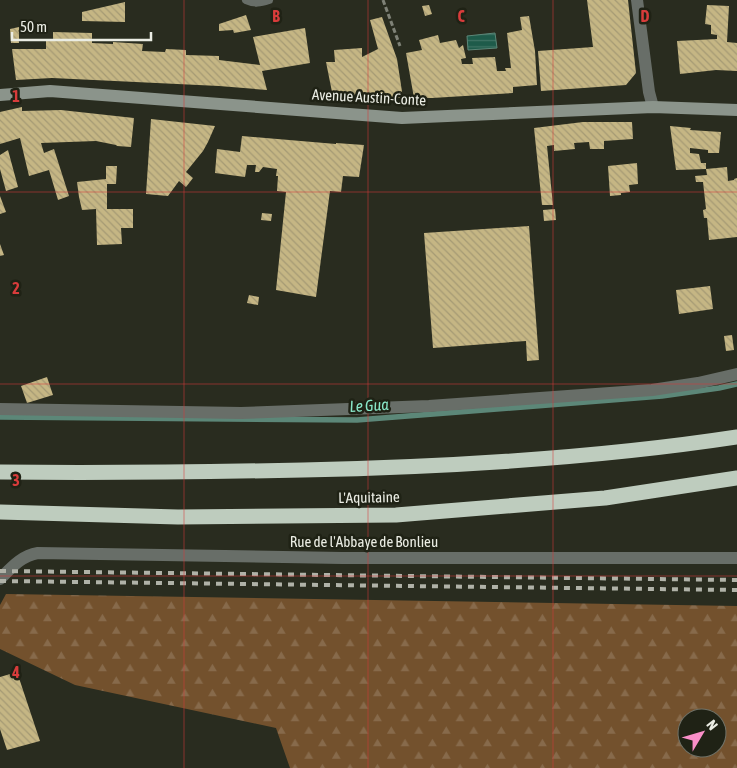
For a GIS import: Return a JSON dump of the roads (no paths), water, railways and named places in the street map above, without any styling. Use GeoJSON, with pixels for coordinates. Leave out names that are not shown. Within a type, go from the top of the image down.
{"type":"FeatureCollection","features":[{"type":"Feature","properties":{"kind":"highway","name":"L'Aquitaine"},"geometry":{"type":"LineString","coordinates":[[0,472],[179,473],[395,468],[539,460],[632,451],[737,437]]}},
{"type":"Feature","properties":{"kind":"highway","name":"L'Aquitaine"},"geometry":{"type":"LineString","coordinates":[[0,512],[178,517],[396,515],[605,498],[737,478]]}},
{"type":"Feature","properties":{"kind":"main road","name":"Avenue Austin-Conte"},"geometry":{"type":"LineString","coordinates":[[0,95],[50,91],[402,118],[653,107],[737,110]]}},
{"type":"Feature","properties":{"kind":"street"},"geometry":{"type":"LineString","coordinates":[[637,0],[649,92],[653,107]]}},
{"type":"Feature","properties":{"kind":"street"},"geometry":{"type":"LineString","coordinates":[[0,409],[241,413],[429,406],[652,390],[698,383],[737,374]]}},
{"type":"Feature","properties":{"kind":"street","name":"Rue de l'Abbaye de Bonlieu"},"geometry":{"type":"LineString","coordinates":[[0,579],[24,558],[29,555],[38,554],[342,558],[737,558]]}},
{"type":"Feature","properties":{"kind":"lane"},"geometry":{"type":"LineString","coordinates":[[246,0],[260,3],[269,0]]}},
{"type":"Feature","properties":{"kind":"water"},"geometry":{"type":"Polygon","coordinates":[[[495,33],[497,48],[468,50],[467,36],[495,33]]]}},
{"type":"Feature","properties":{"kind":"waterway","name":"Le Gua"},"geometry":{"type":"LineString","coordinates":[[0,417],[357,420],[662,396],[737,384]]}},
{"type":"Feature","properties":{"kind":"railway"},"geometry":{"type":"LineString","coordinates":[[0,571],[737,580]]}},
{"type":"Feature","properties":{"kind":"railway"},"geometry":{"type":"LineString","coordinates":[[0,581],[737,590]]}}]}
